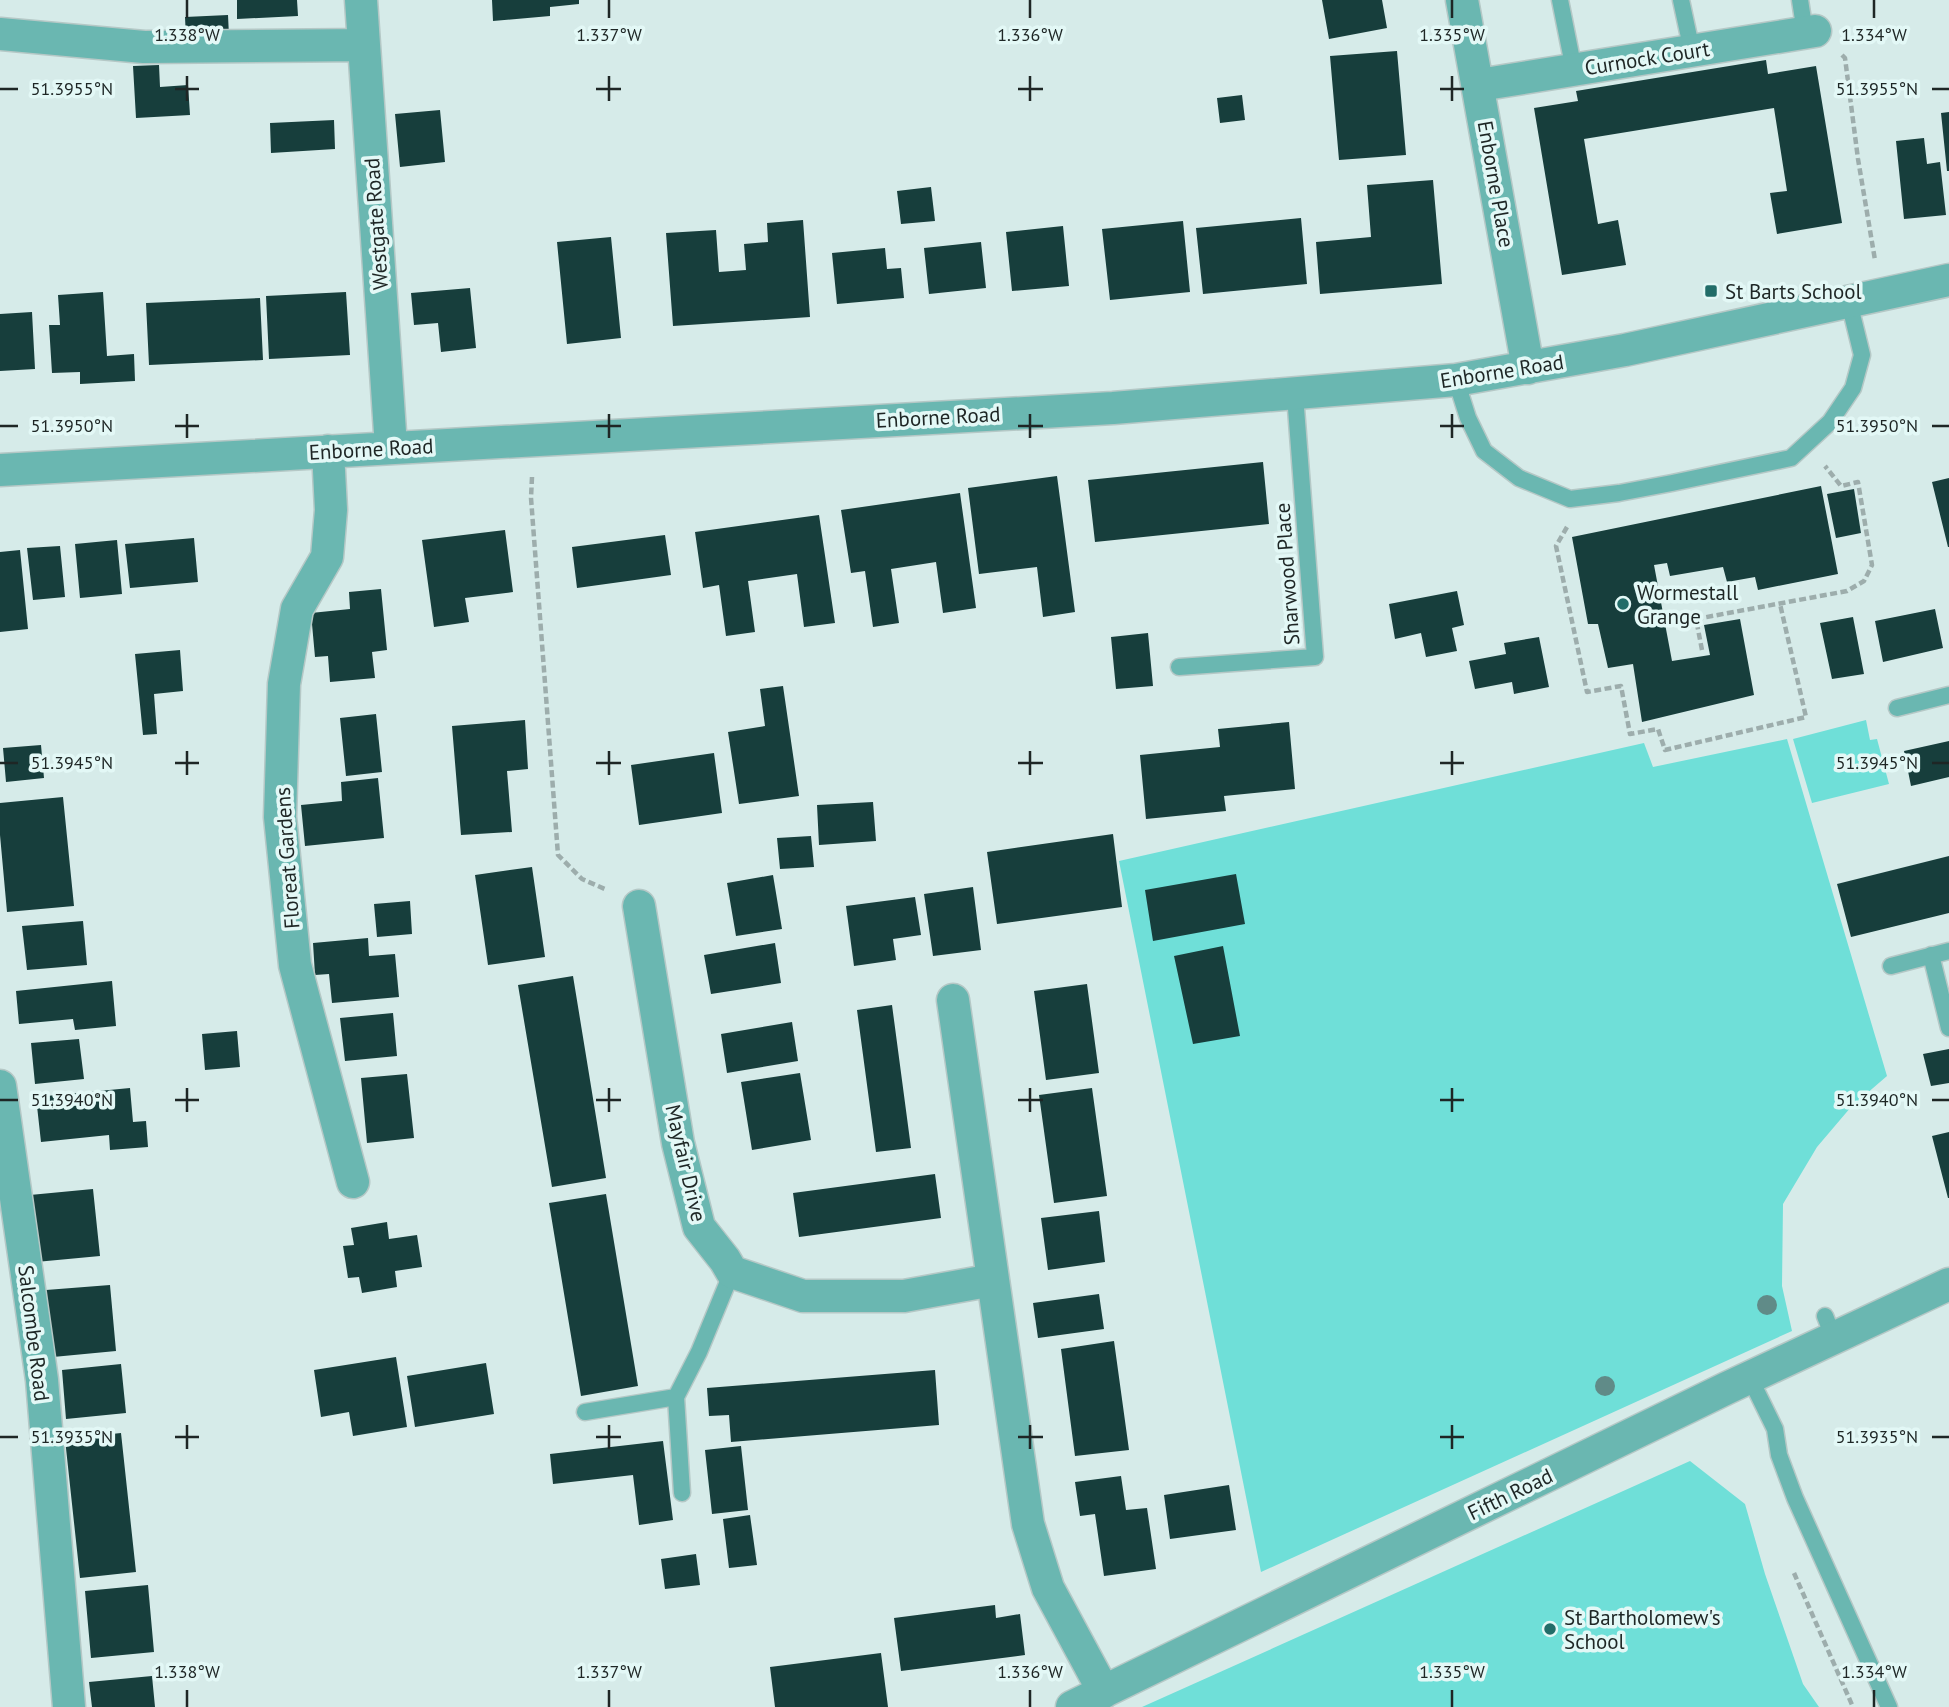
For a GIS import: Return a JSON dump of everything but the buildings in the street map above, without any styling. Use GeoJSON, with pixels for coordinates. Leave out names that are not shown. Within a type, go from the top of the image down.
{"type":"FeatureCollection","features":[{"type":"Feature","properties":{"kind":"street","name":"Westgate Road"},"geometry":{"type":"LineString","coordinates":[[361,0],[391,447]]}},
{"type":"Feature","properties":{"kind":"street","name":"Enborne Place"},"geometry":{"type":"LineString","coordinates":[[1462,0],[1528,368]]}},
{"type":"Feature","properties":{"kind":"street","name":"Curnock Court"},"geometry":{"type":"LineString","coordinates":[[1479,85],[1810,32]]}},
{"type":"Feature","properties":{"kind":"street"},"geometry":{"type":"LineString","coordinates":[[0,34],[144,47],[364,45]]}},
{"type":"Feature","properties":{"kind":"street","name":"Enborne Road"},"geometry":{"type":"LineString","coordinates":[[0,470],[1113,408],[1456,380],[1528,368],[1949,280]]}},
{"type":"Feature","properties":{"kind":"street","name":"Floreat Gardens"},"geometry":{"type":"LineString","coordinates":[[328,451],[331,510],[327,556],[297,609],[284,684],[281,817],[295,965],[353,1182]]}},
{"type":"Feature","properties":{"kind":"street","name":"Mayfair Drive"},"geometry":{"type":"LineString","coordinates":[[639,906],[681,1155],[699,1227],[732,1272]]}},
{"type":"Feature","properties":{"kind":"street"},"geometry":{"type":"LineString","coordinates":[[953,1000],[1028,1524],[1048,1588],[1104,1692]]}},
{"type":"Feature","properties":{"kind":"street","name":"Salcombe Road"},"geometry":{"type":"LineString","coordinates":[[0,1086],[42,1380],[69,1707]]}},
{"type":"Feature","properties":{"kind":"street"},"geometry":{"type":"LineString","coordinates":[[732,1272],[803,1296],[904,1296],[993,1280]]}},
{"type":"Feature","properties":{"kind":"street","name":"Fifth Road"},"geometry":{"type":"LineString","coordinates":[[1072,1707],[1750,1378],[1829,1327],[1949,1284]]}},
{"type":"Feature","properties":{"kind":"lane"},"geometry":{"type":"LineString","coordinates":[[1560,0],[1574,70]]}},
{"type":"Feature","properties":{"kind":"lane"},"geometry":{"type":"LineString","coordinates":[[1681,0],[1692,51]]}},
{"type":"Feature","properties":{"kind":"lane"},"geometry":{"type":"LineString","coordinates":[[1800,0],[1810,32]]}},
{"type":"Feature","properties":{"kind":"lane"},"geometry":{"type":"LineString","coordinates":[[1456,380],[1468,418],[1484,451],[1519,478],[1570,499],[1619,493],[1791,458],[1830,422],[1853,388],[1862,355],[1849,302]]}},
{"type":"Feature","properties":{"kind":"lane","name":"Sharwood Place"},"geometry":{"type":"LineString","coordinates":[[1179,667],[1315,657],[1295,395]]}},
{"type":"Feature","properties":{"kind":"lane"},"geometry":{"type":"LineString","coordinates":[[1897,708],[1949,695]]}},
{"type":"Feature","properties":{"kind":"lane"},"geometry":{"type":"LineString","coordinates":[[1891,966],[1949,951]]}},
{"type":"Feature","properties":{"kind":"lane"},"geometry":{"type":"LineString","coordinates":[[1931,955],[1949,1028]]}},
{"type":"Feature","properties":{"kind":"lane"},"geometry":{"type":"LineString","coordinates":[[681,1493],[676,1397],[699,1352],[732,1272]]}},
{"type":"Feature","properties":{"kind":"lane"},"geometry":{"type":"LineString","coordinates":[[1750,1378],[1775,1429],[1779,1455],[1795,1497],[1889,1707]]}},
{"type":"Feature","properties":{"kind":"lane"},"geometry":{"type":"LineString","coordinates":[[585,1412],[676,1397]]}},
{"type":"Feature","properties":{"kind":"path"},"geometry":{"type":"LineString","coordinates":[[1810,32],[1845,58],[1872,246],[1882,295]]}},
{"type":"Feature","properties":{"kind":"path"},"geometry":{"type":"LineString","coordinates":[[534,439],[531,498],[558,855],[582,879],[639,906]]}},
{"type":"Feature","properties":{"kind":"path"},"geometry":{"type":"LineString","coordinates":[[1702,650],[1696,619],[1847,591],[1864,581],[1872,565],[1858,482],[1841,486],[1807,443]]}},
{"type":"Feature","properties":{"kind":"path"},"geometry":{"type":"LineString","coordinates":[[1562,495],[1567,528],[1556,546],[1587,692],[1621,686],[1630,734],[1658,729],[1665,750],[1806,717],[1780,604]]}},
{"type":"Feature","properties":{"kind":"shaded area"},"geometry":{"type":"Polygon","coordinates":[[[1866,720],[1870,740],[1877,739],[1889,784],[1812,803],[1793,739],[1866,720]]]}},
{"type":"Feature","properties":{"kind":"shaded area"},"geometry":{"type":"Polygon","coordinates":[[[1787,739],[1887,1076],[1851,1107],[1817,1147],[1783,1204],[1782,1286],[1792,1331],[1261,1572],[1119,861],[1644,743],[1653,767],[1787,739]]]}},
{"type":"Feature","properties":{"kind":"shaded area","name":"St Bartholomew's School"},"geometry":{"type":"Polygon","coordinates":[[[1690,1461],[1745,1504],[1765,1574],[1803,1684],[1819,1707],[1142,1707],[1690,1461]]]}},
{"type":"Feature","properties":{"kind":"place","name":"St Barts School"},"geometry":{"type":"Point","coordinates":[1711,291]}},
{"type":"Feature","properties":{"kind":"place","name":"Wormestall Grange"},"geometry":{"type":"Point","coordinates":[1623,604]}},
{"type":"Feature","properties":{"kind":"place","name":"St Bartholomew's School"},"geometry":{"type":"Point","coordinates":[1550,1629]}}]}
